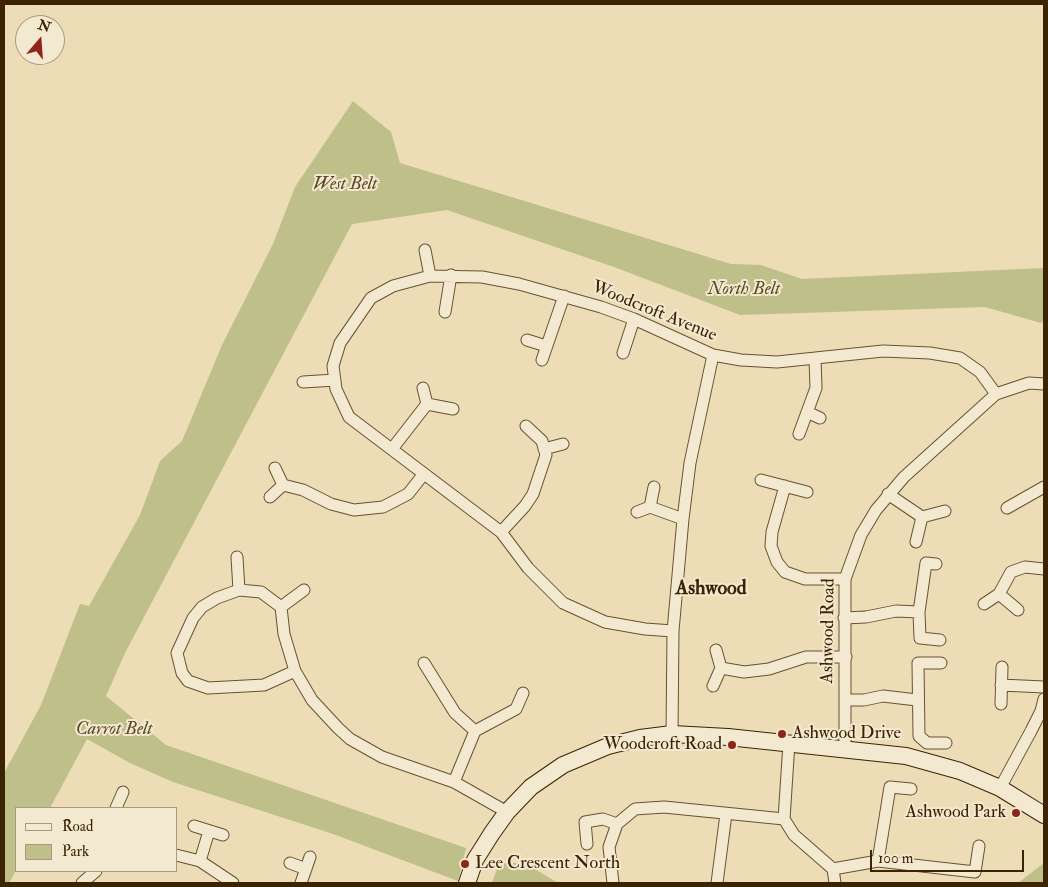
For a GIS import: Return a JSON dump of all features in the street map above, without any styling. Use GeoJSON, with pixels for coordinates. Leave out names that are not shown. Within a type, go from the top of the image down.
{"type":"FeatureCollection","features":[{"type":"Feature","properties":{"kind":"street"},"geometry":{"type":"LineString","coordinates":[[425,250],[430,276]]}},
{"type":"Feature","properties":{"kind":"street"},"geometry":{"type":"LineString","coordinates":[[445,312],[451,275]]}},
{"type":"Feature","properties":{"kind":"street","name":"Woodcroft Avenue"},"geometry":{"type":"LineString","coordinates":[[673,631],[645,630],[605,622],[563,603],[528,568],[501,532],[423,475],[349,417],[336,389],[333,366],[340,343],[366,303],[393,286],[430,276],[451,275],[512,283],[564,296],[634,319],[713,355],[741,360],[777,362],[883,351],[930,353],[960,358],[980,372],[996,394]]}},
{"type":"Feature","properties":{"kind":"street"},"geometry":{"type":"LineString","coordinates":[[542,360],[564,296]]}},
{"type":"Feature","properties":{"kind":"street"},"geometry":{"type":"LineString","coordinates":[[622,353],[634,319]]}},
{"type":"Feature","properties":{"kind":"street"},"geometry":{"type":"LineString","coordinates":[[527,340],[546,346]]}},
{"type":"Feature","properties":{"kind":"street"},"geometry":{"type":"LineString","coordinates":[[672,734],[673,631],[683,519],[690,463],[713,355]]}},
{"type":"Feature","properties":{"kind":"street"},"geometry":{"type":"LineString","coordinates":[[799,434],[816,388],[816,358]]}},
{"type":"Feature","properties":{"kind":"street"},"geometry":{"type":"LineString","coordinates":[[303,382],[335,380]]}},
{"type":"Feature","properties":{"kind":"street","name":"Ashwood Road"},"geometry":{"type":"LineString","coordinates":[[845,749],[845,580],[860,535],[888,494],[932,450],[996,394],[1029,383],[1044,384]]}},
{"type":"Feature","properties":{"kind":"street"},"geometry":{"type":"LineString","coordinates":[[423,388],[427,404]]}},
{"type":"Feature","properties":{"kind":"street"},"geometry":{"type":"LineString","coordinates":[[392,450],[427,404]]}},
{"type":"Feature","properties":{"kind":"street"},"geometry":{"type":"LineString","coordinates":[[427,404],[453,409]]}},
{"type":"Feature","properties":{"kind":"street"},"geometry":{"type":"LineString","coordinates":[[808,413],[820,418]]}},
{"type":"Feature","properties":{"kind":"street"},"geometry":{"type":"LineString","coordinates":[[501,532],[525,506],[533,494],[546,455],[542,441],[526,426]]}},
{"type":"Feature","properties":{"kind":"street"},"geometry":{"type":"LineString","coordinates":[[544,449],[563,444]]}},
{"type":"Feature","properties":{"kind":"street"},"geometry":{"type":"LineString","coordinates":[[275,468],[282,485]]}},
{"type":"Feature","properties":{"kind":"street"},"geometry":{"type":"LineString","coordinates":[[282,485],[303,490],[331,504],[354,510],[383,507],[397,502],[408,494],[423,475]]}},
{"type":"Feature","properties":{"kind":"street"},"geometry":{"type":"LineString","coordinates":[[761,480],[807,492]]}},
{"type":"Feature","properties":{"kind":"street"},"geometry":{"type":"LineString","coordinates":[[270,497],[282,485]]}},
{"type":"Feature","properties":{"kind":"street"},"geometry":{"type":"LineString","coordinates":[[785,486],[772,532],[771,546],[776,562],[785,572],[805,579],[845,580]]}},
{"type":"Feature","properties":{"kind":"street"},"geometry":{"type":"LineString","coordinates":[[650,507],[654,487]]}},
{"type":"Feature","properties":{"kind":"street"},"geometry":{"type":"LineString","coordinates":[[1007,508],[1043,491]]}},
{"type":"Feature","properties":{"kind":"street"},"geometry":{"type":"LineString","coordinates":[[888,494],[922,517],[945,511]]}},
{"type":"Feature","properties":{"kind":"street"},"geometry":{"type":"LineString","coordinates":[[637,512],[650,507],[683,519]]}},
{"type":"Feature","properties":{"kind":"street"},"geometry":{"type":"LineString","coordinates":[[916,542],[922,517]]}},
{"type":"Feature","properties":{"kind":"street"},"geometry":{"type":"LineString","coordinates":[[237,557],[239,590]]}},
{"type":"Feature","properties":{"kind":"street"},"geometry":{"type":"LineString","coordinates":[[936,564],[926,563],[918,612],[920,638],[940,640]]}},
{"type":"Feature","properties":{"kind":"street"},"geometry":{"type":"LineString","coordinates":[[984,604],[999,594],[1011,572],[1025,567],[1044,569]]}},
{"type":"Feature","properties":{"kind":"street"},"geometry":{"type":"LineString","coordinates":[[295,672],[264,685],[208,688],[188,681],[182,673],[177,654],[193,618],[202,607],[217,598],[239,590],[261,592],[281,607],[284,634],[295,672],[325,717],[350,739],[382,757],[454,782],[507,812]]}},
{"type":"Feature","properties":{"kind":"street"},"geometry":{"type":"LineString","coordinates":[[281,607],[304,590]]}},
{"type":"Feature","properties":{"kind":"street"},"geometry":{"type":"LineString","coordinates":[[999,594],[1018,610]]}},
{"type":"Feature","properties":{"kind":"street"},"geometry":{"type":"LineString","coordinates":[[844,618],[866,617],[896,611],[918,612]]}},
{"type":"Feature","properties":{"kind":"street"},"geometry":{"type":"LineString","coordinates":[[713,686],[721,668],[716,650]]}},
{"type":"Feature","properties":{"kind":"street"},"geometry":{"type":"LineString","coordinates":[[721,668],[744,672],[769,669],[806,657],[846,658]]}},
{"type":"Feature","properties":{"kind":"street"},"geometry":{"type":"LineString","coordinates":[[424,662],[455,713],[475,731]]}},
{"type":"Feature","properties":{"kind":"street"},"geometry":{"type":"LineString","coordinates":[[941,663],[918,663],[919,736],[927,743],[946,743]]}},
{"type":"Feature","properties":{"kind":"street"},"geometry":{"type":"LineString","coordinates":[[1000,704],[1002,667]]}},
{"type":"Feature","properties":{"kind":"street"},"geometry":{"type":"LineString","coordinates":[[1001,685],[1044,687]]}},
{"type":"Feature","properties":{"kind":"street"},"geometry":{"type":"LineString","coordinates":[[454,782],[475,731],[516,709],[523,694]]}},
{"type":"Feature","properties":{"kind":"street"},"geometry":{"type":"LineString","coordinates":[[846,700],[864,700],[883,696],[918,700]]}},
{"type":"Feature","properties":{"kind":"street"},"geometry":{"type":"LineString","coordinates":[[1000,788],[1031,732],[1041,711],[1044,698]]}},
{"type":"Feature","properties":{"kind":"street"},"geometry":{"type":"LineString","coordinates":[[467,883],[478,856],[507,812],[531,787],[563,765],[608,746],[640,738],[672,734],[728,737],[906,756],[960,771],[1000,788],[1044,815]]}},
{"type":"Feature","properties":{"kind":"street"},"geometry":{"type":"LineString","coordinates":[[790,743],[784,819],[794,835],[833,869],[835,883]]}},
{"type":"Feature","properties":{"kind":"street"},"geometry":{"type":"LineString","coordinates":[[878,862],[890,787],[911,789]]}},
{"type":"Feature","properties":{"kind":"street"},"geometry":{"type":"LineString","coordinates":[[116,807],[123,792]]}},
{"type":"Feature","properties":{"kind":"street"},"geometry":{"type":"LineString","coordinates":[[612,879],[609,847],[617,824],[635,809],[664,807],[784,819]]}},
{"type":"Feature","properties":{"kind":"street"},"geometry":{"type":"LineString","coordinates":[[717,883],[726,814]]}},
{"type":"Feature","properties":{"kind":"street"},"geometry":{"type":"LineString","coordinates":[[587,844],[585,822],[603,819],[617,824]]}},
{"type":"Feature","properties":{"kind":"street"},"geometry":{"type":"LineString","coordinates":[[194,826],[223,835]]}},
{"type":"Feature","properties":{"kind":"street"},"geometry":{"type":"LineString","coordinates":[[200,861],[209,831]]}},
{"type":"Feature","properties":{"kind":"street"},"geometry":{"type":"LineString","coordinates":[[833,869],[878,862],[975,872],[979,846]]}},
{"type":"Feature","properties":{"kind":"street"},"geometry":{"type":"LineString","coordinates":[[178,855],[200,861],[233,883]]}},
{"type":"Feature","properties":{"kind":"street"},"geometry":{"type":"LineString","coordinates":[[301,883],[310,857]]}},
{"type":"Feature","properties":{"kind":"street"},"geometry":{"type":"LineString","coordinates":[[290,863],[306,869]]}},
{"type":"Feature","properties":{"kind":"street"},"geometry":{"type":"LineString","coordinates":[[82,883],[95,872]]}},
{"type":"Feature","properties":{"kind":"green space"},"geometry":{"type":"Polygon","coordinates":[[[353,101],[391,132],[400,163],[731,264],[761,265],[802,279],[1044,268],[1044,320],[1041,323],[985,307],[740,315],[614,267],[447,210],[352,224],[125,653],[106,696],[166,745],[466,848],[458,881],[333,834],[173,782],[130,763],[87,739],[51,807],[15,807],[15,872],[9,883],[4,883],[4,773],[41,705],[80,604],[89,606],[140,515],[160,461],[182,441],[222,345],[273,244],[295,187],[353,101]]]}},
{"type":"Feature","properties":{"kind":"green space"},"geometry":{"type":"Polygon","coordinates":[[[499,863],[525,863],[558,883],[492,883],[499,863]]]}},
{"type":"Feature","properties":{"kind":"green space"},"geometry":{"type":"Polygon","coordinates":[[[1044,863],[1044,883],[1018,883],[1044,863]]]}},
{"type":"Feature","properties":{"kind":"place","name":"Ashwood Drive"},"geometry":{"type":"Point","coordinates":[782,734]}},
{"type":"Feature","properties":{"kind":"place","name":"Woodcroft Road"},"geometry":{"type":"Point","coordinates":[732,745]}},
{"type":"Feature","properties":{"kind":"place","name":"Ashwood Park"},"geometry":{"type":"Point","coordinates":[1016,813]}},
{"type":"Feature","properties":{"kind":"place","name":"Lee Crescent North"},"geometry":{"type":"Point","coordinates":[465,864]}},
{"type":"Feature","properties":{"kind":"district","name":"Ashwood"},"geometry":{"type":"Point","coordinates":[711,590]}},
{"type":"Feature","properties":{"kind":"park label","name":"West Belt"},"geometry":{"type":"Point","coordinates":[345,185]}},
{"type":"Feature","properties":{"kind":"park label","name":"North Belt"},"geometry":{"type":"Point","coordinates":[744,290]}},
{"type":"Feature","properties":{"kind":"park label","name":"Carrot Belt"},"geometry":{"type":"Point","coordinates":[114,730]}}]}
